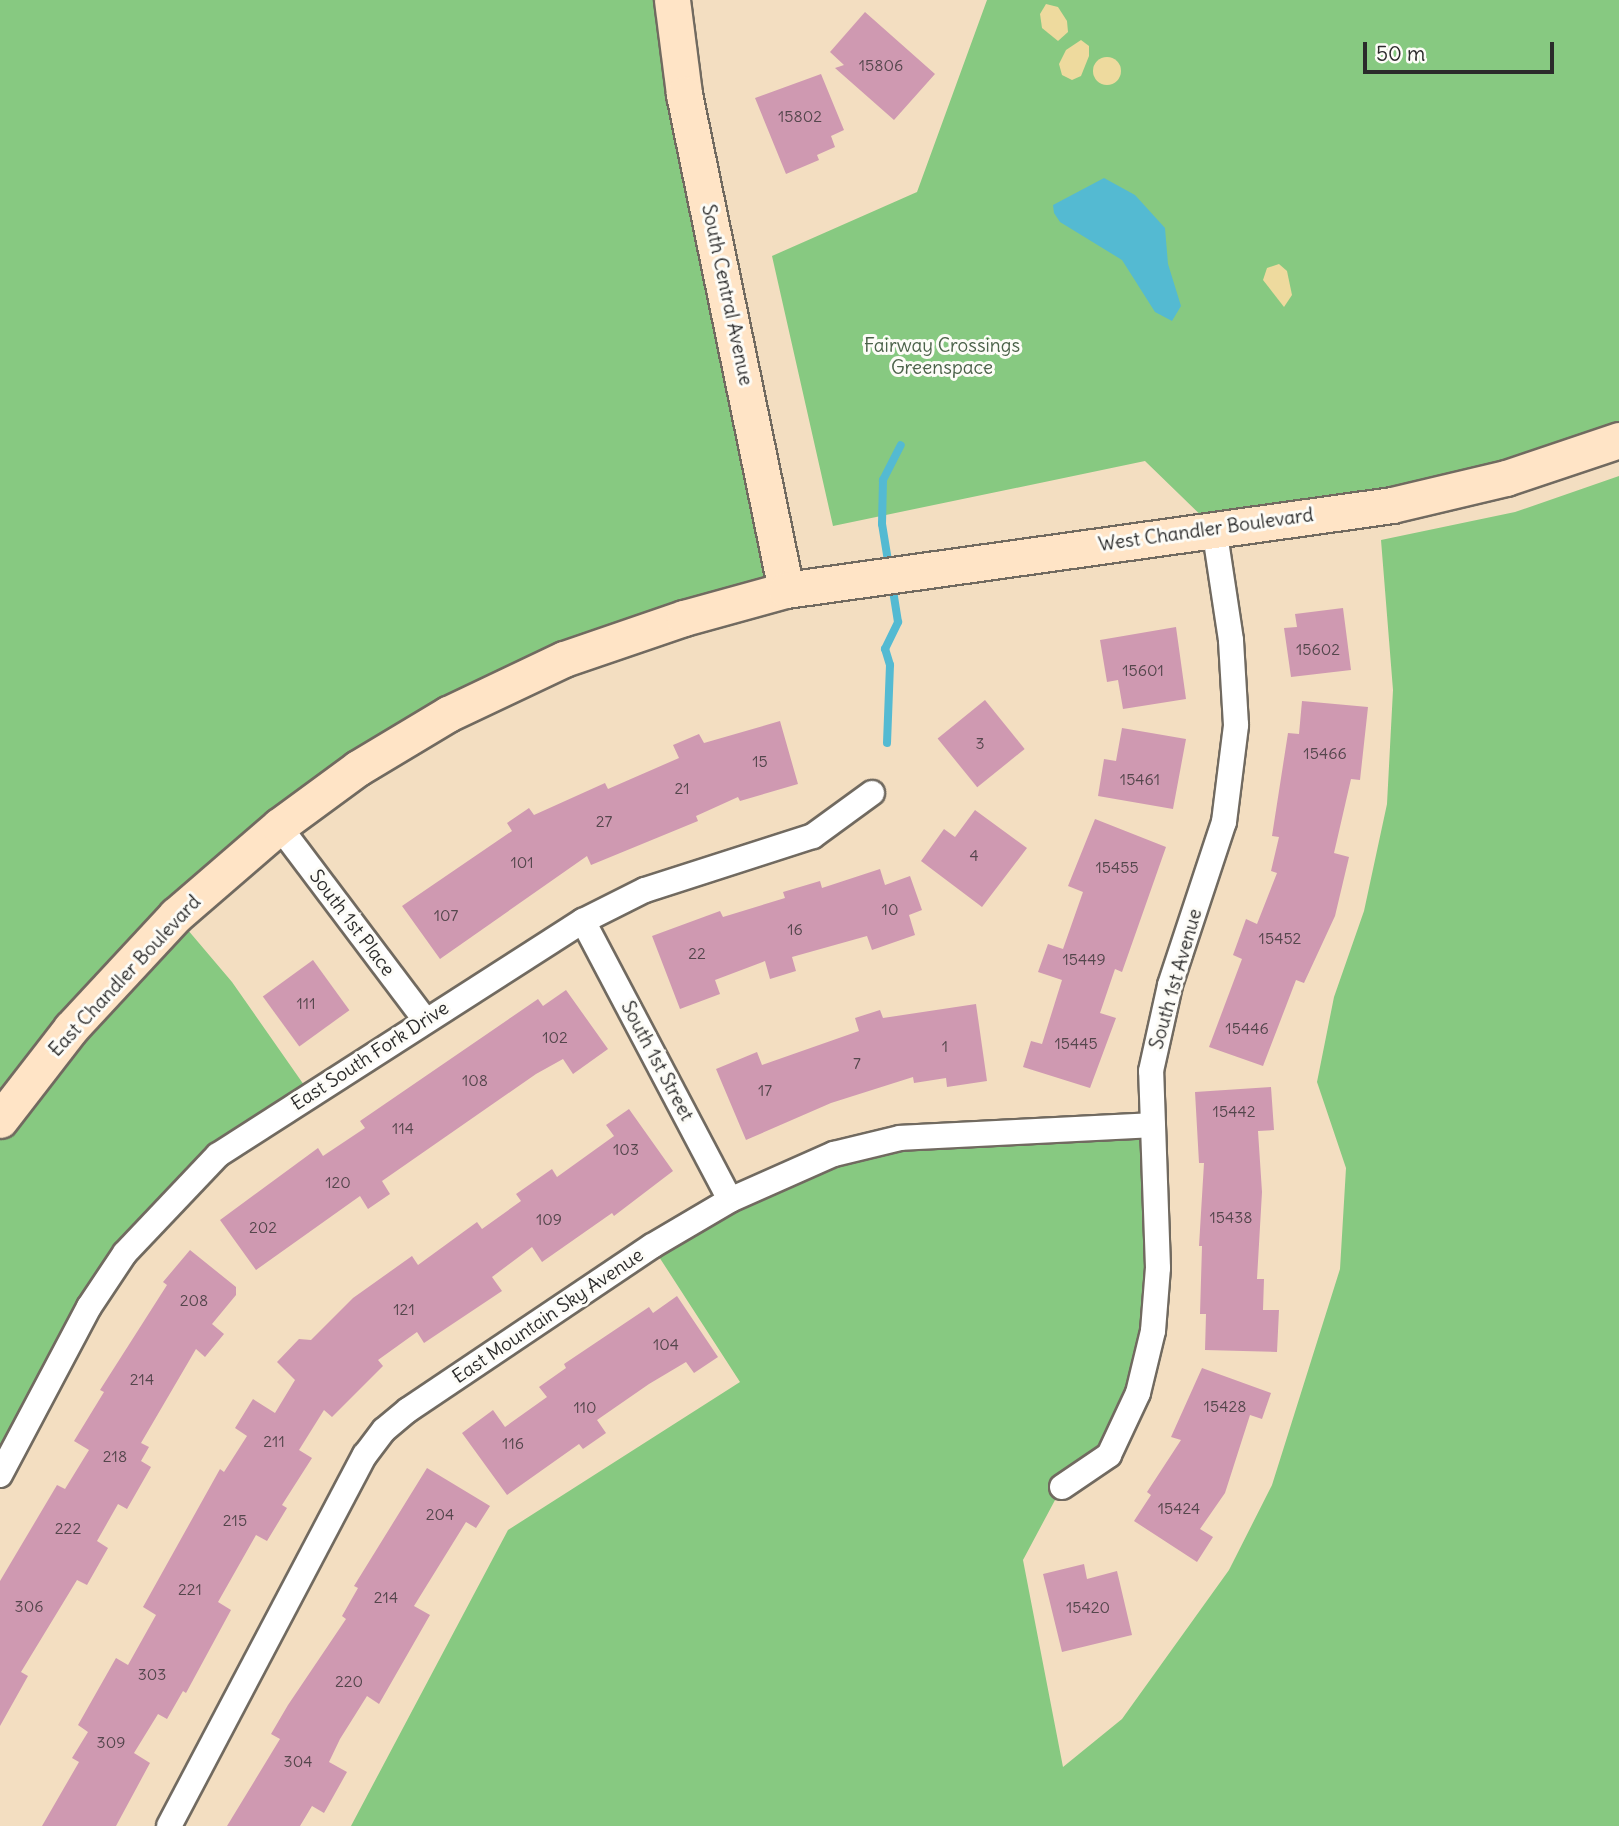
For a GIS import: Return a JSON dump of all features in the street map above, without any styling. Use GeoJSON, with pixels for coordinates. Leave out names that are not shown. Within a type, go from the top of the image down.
{"type":"FeatureCollection","features":[{"type":"Feature","properties":{"kind":"main road","name":"South Central Avenue"},"geometry":{"type":"LineString","coordinates":[[673,0],[684,94],[786,590]]}},
{"type":"Feature","properties":{"kind":"main road","name":"West Chandler Boulevard"},"geometry":{"type":"LineString","coordinates":[[786,590],[1392,505],[1506,478],[1619,440]]}},
{"type":"Feature","properties":{"kind":"main road","name":"East Chandler Boulevard"},"geometry":{"type":"LineString","coordinates":[[0,1120],[71,1028],[176,915],[279,826],[358,768],[448,714],[541,670],[684,618],[786,590]]}},
{"type":"Feature","properties":{"kind":"street","name":"South 1st Avenue"},"geometry":{"type":"LineString","coordinates":[[1062,1487],[1109,1455],[1138,1393],[1147,1356],[1158,1268],[1151,1071],[1160,1022],[1209,874],[1232,778],[1236,686],[1214,528]]}},
{"type":"Feature","properties":{"kind":"street","name":"East South Fork Drive"},"geometry":{"type":"LineString","coordinates":[[0,1475],[89,1307],[125,1253],[218,1155],[583,921],[645,890],[813,836],[872,793]]}},
{"type":"Feature","properties":{"kind":"street","name":"South 1st Place"},"geometry":{"type":"LineString","coordinates":[[279,826],[425,1020]]}},
{"type":"Feature","properties":{"kind":"street","name":"South 1st Street"},"geometry":{"type":"LineString","coordinates":[[583,921],[730,1200]]}},
{"type":"Feature","properties":{"kind":"street","name":"East Mountain Sky Avenue"},"geometry":{"type":"LineString","coordinates":[[169,1826],[324,1527],[384,1430],[640,1253],[730,1200],[834,1154],[900,1138],[1153,1125]]}},
{"type":"Feature","properties":{"kind":"green space"},"geometry":{"type":"Polygon","coordinates":[[[0,0],[672,0],[786,590],[448,714],[176,916],[232,982],[311,1095],[218,1155],[125,1253],[0,1475],[0,0]]]}},
{"type":"Feature","properties":{"kind":"green space","name":"Fairway Crossings Greenspace"},"geometry":{"type":"Polygon","coordinates":[[[987,0],[1619,0],[1619,440],[1214,528],[1145,461],[833,526],[772,256],[917,192],[987,0]]]}},
{"type":"Feature","properties":{"kind":"green space"},"geometry":{"type":"Polygon","coordinates":[[[1619,476],[1619,1826],[351,1826],[508,1530],[740,1382],[652,1246],[834,1154],[1153,1125],[1153,1331],[1109,1455],[1062,1487],[1023,1560],[1063,1767],[1122,1719],[1229,1570],[1272,1485],[1340,1269],[1346,1168],[1317,1082],[1334,997],[1364,911],[1387,804],[1393,690],[1381,540],[1515,512],[1619,476]]]}},
{"type":"Feature","properties":{"kind":"sand"},"geometry":{"type":"Polygon","coordinates":[[[1046,4],[1058,7],[1067,21],[1068,32],[1058,41],[1042,28],[1040,14],[1046,4]]]}},
{"type":"Feature","properties":{"kind":"sand"},"geometry":{"type":"Polygon","coordinates":[[[1081,40],[1089,46],[1089,56],[1081,76],[1072,80],[1062,75],[1059,64],[1066,50],[1081,40]]]}},
{"type":"Feature","properties":{"kind":"sand"},"geometry":{"type":"Polygon","coordinates":[[[1107,57],[1117,61],[1121,71],[1117,81],[1107,85],[1097,81],[1093,71],[1097,61],[1107,57]]]}},
{"type":"Feature","properties":{"kind":"sand"},"geometry":{"type":"Polygon","coordinates":[[[1279,264],[1287,271],[1292,295],[1284,307],[1263,280],[1267,268],[1279,264]]]}},
{"type":"Feature","properties":{"kind":"water"},"geometry":{"type":"Polygon","coordinates":[[[1104,178],[1135,195],[1165,228],[1168,264],[1181,306],[1172,321],[1155,312],[1122,260],[1060,222],[1054,213],[1053,205],[1104,178]]]}},
{"type":"Feature","properties":{"kind":"building"},"geometry":{"type":"Polygon","coordinates":[[[865,12],[935,74],[894,120],[835,68],[844,65],[830,52],[865,12]]]}},
{"type":"Feature","properties":{"kind":"building"},"geometry":{"type":"Polygon","coordinates":[[[821,74],[844,130],[831,136],[835,147],[817,155],[819,160],[786,174],[755,98],[821,74]]]}},
{"type":"Feature","properties":{"kind":"building"},"geometry":{"type":"Polygon","coordinates":[[[1343,608],[1351,670],[1291,677],[1284,628],[1297,627],[1295,614],[1343,608]]]}},
{"type":"Feature","properties":{"kind":"building"},"geometry":{"type":"Polygon","coordinates":[[[1176,627],[1186,699],[1123,709],[1118,680],[1107,682],[1100,640],[1176,627]]]}},
{"type":"Feature","properties":{"kind":"building"},"geometry":{"type":"Polygon","coordinates":[[[985,700],[1025,749],[977,787],[938,738],[985,700]]]}},
{"type":"Feature","properties":{"kind":"building"},"geometry":{"type":"Polygon","coordinates":[[[1302,701],[1368,707],[1360,780],[1351,779],[1334,853],[1349,857],[1335,916],[1304,983],[1296,980],[1263,1066],[1209,1047],[1242,959],[1233,955],[1246,919],[1257,924],[1277,873],[1271,871],[1279,837],[1272,836],[1288,733],[1299,734],[1302,701]]]}},
{"type":"Feature","properties":{"kind":"building"},"geometry":{"type":"Polygon","coordinates":[[[780,721],[798,784],[740,801],[738,797],[696,816],[698,821],[591,865],[587,856],[440,959],[402,906],[512,831],[507,823],[529,808],[534,815],[605,783],[608,789],[679,758],[673,745],[699,734],[704,743],[780,721]]]}},
{"type":"Feature","properties":{"kind":"building"},"geometry":{"type":"Polygon","coordinates":[[[1122,728],[1186,739],[1173,809],[1098,796],[1104,759],[1116,761],[1122,728]]]}},
{"type":"Feature","properties":{"kind":"building"},"geometry":{"type":"Polygon","coordinates":[[[975,810],[1027,848],[982,907],[921,861],[944,829],[955,837],[975,810]]]}},
{"type":"Feature","properties":{"kind":"building"},"geometry":{"type":"Polygon","coordinates":[[[1095,819],[1166,847],[1122,972],[1115,969],[1100,1013],[1116,1018],[1090,1088],[1023,1067],[1031,1041],[1042,1044],[1062,980],[1038,972],[1048,944],[1063,949],[1083,892],[1068,886],[1095,819]]]}},
{"type":"Feature","properties":{"kind":"building"},"geometry":{"type":"Polygon","coordinates":[[[880,869],[885,885],[910,876],[922,910],[909,915],[915,935],[872,950],[867,936],[792,957],[796,971],[770,979],[765,961],[715,980],[720,994],[680,1009],[652,936],[720,911],[723,917],[785,898],[783,892],[820,881],[822,888],[880,869]]]}},
{"type":"Feature","properties":{"kind":"building"},"geometry":{"type":"Polygon","coordinates":[[[313,960],[349,1010],[299,1047],[263,996],[313,960]]]}},
{"type":"Feature","properties":{"kind":"building"},"geometry":{"type":"Polygon","coordinates":[[[566,990],[608,1049],[573,1074],[563,1059],[536,1074],[382,1181],[390,1194],[368,1209],[360,1196],[256,1270],[220,1220],[318,1148],[323,1156],[365,1128],[360,1121],[538,999],[543,1006],[566,990]]]}},
{"type":"Feature","properties":{"kind":"building"},"geometry":{"type":"Polygon","coordinates":[[[976,1004],[987,1081],[947,1087],[946,1078],[914,1083],[913,1077],[831,1103],[746,1140],[716,1069],[757,1052],[762,1065],[859,1031],[855,1018],[880,1010],[883,1018],[976,1004]]]}},
{"type":"Feature","properties":{"kind":"building"},"geometry":{"type":"Polygon","coordinates":[[[1271,1087],[1274,1130],[1258,1131],[1262,1192],[1257,1279],[1264,1279],[1263,1310],[1279,1310],[1277,1352],[1205,1350],[1206,1314],[1200,1314],[1202,1246],[1199,1246],[1204,1163],[1199,1163],[1195,1092],[1271,1087]]]}},
{"type":"Feature","properties":{"kind":"building"},"geometry":{"type":"Polygon","coordinates":[[[629,1109],[673,1171],[614,1216],[612,1213],[542,1262],[532,1247],[492,1277],[502,1291],[424,1343],[417,1332],[378,1360],[383,1366],[332,1417],[324,1410],[299,1450],[312,1458],[282,1505],[287,1508],[267,1541],[256,1535],[218,1602],[231,1610],[186,1693],[183,1691],[167,1719],[158,1714],[134,1753],[150,1763],[116,1826],[42,1826],[79,1762],[72,1758],[88,1732],[78,1725],[116,1658],[128,1665],[156,1615],[143,1607],[220,1469],[224,1472],[247,1436],[235,1428],[253,1399],[275,1413],[295,1380],[277,1362],[299,1339],[311,1340],[353,1298],[412,1256],[418,1265],[477,1222],[482,1229],[521,1201],[516,1194],[552,1169],[557,1177],[614,1136],[606,1125],[629,1109]]]}},
{"type":"Feature","properties":{"kind":"building"},"geometry":{"type":"Polygon","coordinates":[[[190,1250],[236,1287],[236,1295],[212,1324],[224,1334],[205,1357],[196,1349],[141,1443],[149,1447],[141,1461],[151,1467],[127,1509],[118,1504],[97,1541],[108,1548],[87,1585],[77,1580],[21,1672],[28,1676],[0,1726],[0,1581],[57,1485],[65,1489],[89,1450],[74,1441],[104,1392],[100,1390],[167,1285],[163,1282],[190,1250]]]}},
{"type":"Feature","properties":{"kind":"building"},"geometry":{"type":"Polygon","coordinates":[[[677,1296],[718,1357],[694,1373],[686,1362],[649,1384],[597,1420],[606,1433],[583,1449],[579,1444],[507,1495],[462,1433],[493,1410],[505,1427],[547,1397],[539,1387],[566,1368],[564,1364],[649,1307],[653,1313],[677,1296]]]}},
{"type":"Feature","properties":{"kind":"building"},"geometry":{"type":"Polygon","coordinates":[[[1202,1368],[1271,1393],[1262,1419],[1250,1415],[1225,1493],[1200,1529],[1213,1537],[1197,1562],[1134,1521],[1151,1495],[1147,1492],[1181,1440],[1171,1437],[1202,1368]]]}},
{"type":"Feature","properties":{"kind":"building"},"geometry":{"type":"Polygon","coordinates":[[[427,1468],[490,1506],[476,1528],[466,1522],[414,1606],[430,1615],[379,1704],[367,1696],[340,1739],[329,1762],[347,1772],[324,1813],[312,1806],[300,1826],[227,1826],[280,1739],[271,1734],[346,1619],[342,1616],[358,1588],[354,1586],[427,1468]]]}},
{"type":"Feature","properties":{"kind":"building"},"geometry":{"type":"Polygon","coordinates":[[[1084,1564],[1087,1579],[1117,1571],[1132,1635],[1062,1652],[1043,1574],[1084,1564]]]}},
{"type":"Feature","properties":{"kind":"waterway"},"geometry":{"type":"LineString","coordinates":[[889,567],[882,524],[883,480],[901,445]]}},
{"type":"Feature","properties":{"kind":"waterway"},"geometry":{"type":"LineString","coordinates":[[887,743],[890,665],[885,649],[898,622],[892,583]]}}]}
